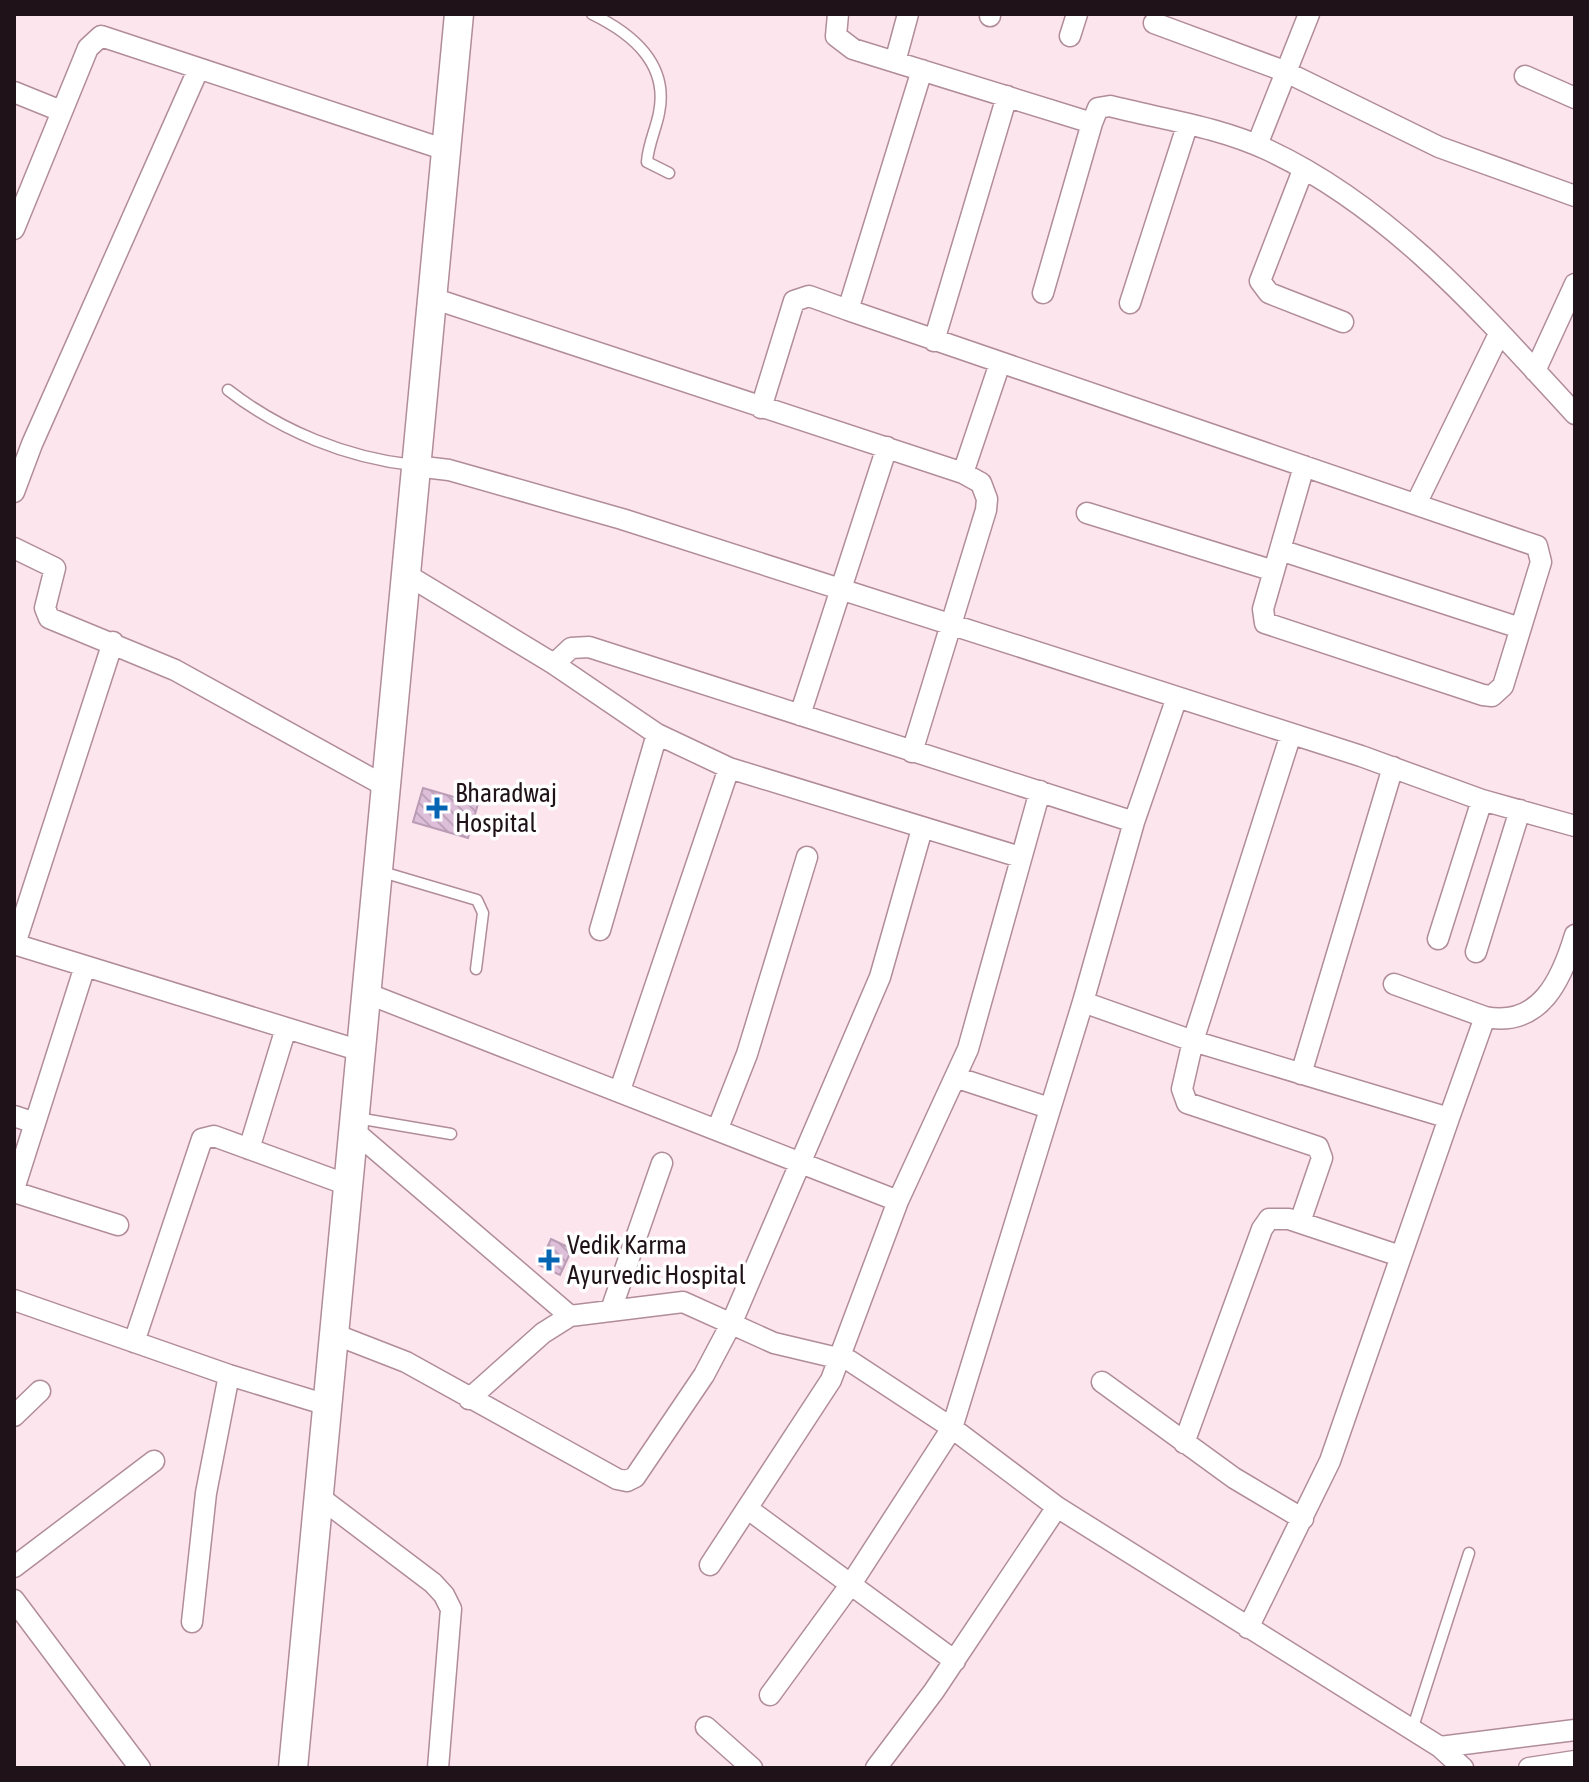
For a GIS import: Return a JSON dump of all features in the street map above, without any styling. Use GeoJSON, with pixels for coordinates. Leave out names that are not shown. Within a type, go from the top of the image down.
{"type":"FeatureCollection","features":[{"type":"Feature","properties":{"kind":"main road"},"geometry":{"type":"LineString","coordinates":[[293,1768],[459,14]]}},
{"type":"Feature","properties":{"kind":"street"},"geometry":{"type":"LineString","coordinates":[[838,14],[836,36],[842,43],[1092,123]]}},
{"type":"Feature","properties":{"kind":"street"},"geometry":{"type":"LineString","coordinates":[[895,62],[908,14]]}},
{"type":"Feature","properties":{"kind":"street"},"geometry":{"type":"LineString","coordinates":[[1070,36],[1077,14]]}},
{"type":"Feature","properties":{"kind":"street"},"geometry":{"type":"LineString","coordinates":[[1257,145],[1309,14]]}},
{"type":"Feature","properties":{"kind":"street"},"geometry":{"type":"LineString","coordinates":[[1154,23],[1284,71],[1439,147],[1575,196]]}},
{"type":"Feature","properties":{"kind":"street"},"geometry":{"type":"LineString","coordinates":[[14,229],[88,48],[101,36],[446,150]]}},
{"type":"Feature","properties":{"kind":"street"},"geometry":{"type":"LineString","coordinates":[[14,492],[32,444],[198,70]]}},
{"type":"Feature","properties":{"kind":"street"},"geometry":{"type":"LineString","coordinates":[[848,310],[922,70]]}},
{"type":"Feature","properties":{"kind":"street"},"geometry":{"type":"LineString","coordinates":[[1525,76],[1575,98]]}},
{"type":"Feature","properties":{"kind":"street"},"geometry":{"type":"LineString","coordinates":[[14,92],[61,111]]}},
{"type":"Feature","properties":{"kind":"street"},"geometry":{"type":"LineString","coordinates":[[934,341],[1007,96]]}},
{"type":"Feature","properties":{"kind":"street"},"geometry":{"type":"LineString","coordinates":[[1043,293],[1092,123],[1098,108],[1105,105],[1257,145],[1303,170],[1391,226],[1575,414]]}},
{"type":"Feature","properties":{"kind":"street"},"geometry":{"type":"LineString","coordinates":[[1130,303],[1187,126]]}},
{"type":"Feature","properties":{"kind":"street"},"geometry":{"type":"LineString","coordinates":[[1303,170],[1260,281],[1269,293],[1343,322]]}},
{"type":"Feature","properties":{"kind":"street"},"geometry":{"type":"LineString","coordinates":[[1535,371],[1575,284]]}},
{"type":"Feature","properties":{"kind":"street"},"geometry":{"type":"LineString","coordinates":[[761,408],[794,301],[809,296],[1537,546],[1541,562],[1503,686],[1492,696],[1273,628],[1262,617],[1304,466]]}},
{"type":"Feature","properties":{"kind":"street"},"geometry":{"type":"LineString","coordinates":[[432,298],[887,447],[963,473],[981,483],[987,499],[912,752]]}},
{"type":"Feature","properties":{"kind":"street"},"geometry":{"type":"LineString","coordinates":[[1416,504],[1499,334]]}},
{"type":"Feature","properties":{"kind":"street"},"geometry":{"type":"LineString","coordinates":[[963,473],[1000,363]]}},
{"type":"Feature","properties":{"kind":"street"},"geometry":{"type":"LineString","coordinates":[[800,715],[887,447]]}},
{"type":"Feature","properties":{"kind":"street"},"geometry":{"type":"LineString","coordinates":[[415,466],[449,470],[622,519],[1176,700],[1393,767],[1482,800],[1575,826]]}},
{"type":"Feature","properties":{"kind":"street"},"geometry":{"type":"LineString","coordinates":[[1087,513],[1274,571]]}},
{"type":"Feature","properties":{"kind":"street"},"geometry":{"type":"LineString","coordinates":[[14,548],[55,568],[45,608],[49,618],[175,670],[385,786]]}},
{"type":"Feature","properties":{"kind":"street"},"geometry":{"type":"LineString","coordinates":[[1280,550],[1520,628]]}},
{"type":"Feature","properties":{"kind":"street"},"geometry":{"type":"LineString","coordinates":[[404,573],[554,664],[657,734],[729,768],[1020,857]]}},
{"type":"Feature","properties":{"kind":"street"},"geometry":{"type":"LineString","coordinates":[[113,642],[14,944],[361,1051]]}},
{"type":"Feature","properties":{"kind":"street"},"geometry":{"type":"LineString","coordinates":[[554,664],[571,648],[589,647],[1134,822]]}},
{"type":"Feature","properties":{"kind":"street"},"geometry":{"type":"LineString","coordinates":[[770,1695],[851,1584],[952,1428],[1083,1002],[1134,822],[1176,700]]}},
{"type":"Feature","properties":{"kind":"street"},"geometry":{"type":"LineString","coordinates":[[600,930],[657,734]]}},
{"type":"Feature","properties":{"kind":"street"},"geometry":{"type":"LineString","coordinates":[[1291,734],[1193,1041],[1182,1089],[1187,1103],[1312,1143],[1322,1152],[1300,1222]]}},
{"type":"Feature","properties":{"kind":"street"},"geometry":{"type":"LineString","coordinates":[[1301,1074],[1393,767]]}},
{"type":"Feature","properties":{"kind":"street"},"geometry":{"type":"LineString","coordinates":[[620,1090],[729,768]]}},
{"type":"Feature","properties":{"kind":"street"},"geometry":{"type":"LineString","coordinates":[[710,1565],[819,1403],[840,1358],[898,1201],[958,1078],[1040,791]]}},
{"type":"Feature","properties":{"kind":"street"},"geometry":{"type":"LineString","coordinates":[[1438,939],[1482,800]]}},
{"type":"Feature","properties":{"kind":"street"},"geometry":{"type":"LineString","coordinates":[[1476,952],[1520,810]]}},
{"type":"Feature","properties":{"kind":"street"},"geometry":{"type":"LineString","coordinates":[[334,1334],[381,1350],[627,1481],[642,1469],[704,1375],[732,1322],[880,977],[922,829]]}},
{"type":"Feature","properties":{"kind":"street"},"geometry":{"type":"LineString","coordinates":[[718,1128],[751,1040],[807,857]]}},
{"type":"Feature","properties":{"kind":"street"},"geometry":{"type":"LineString","coordinates":[[1394,984],[1485,1017],[1497,1019],[1517,1015],[1551,993],[1563,974],[1575,935]]}},
{"type":"Feature","properties":{"kind":"street"},"geometry":{"type":"LineString","coordinates":[[85,966],[14,1191],[118,1225]]}},
{"type":"Feature","properties":{"kind":"street"},"geometry":{"type":"LineString","coordinates":[[366,993],[718,1128],[898,1201]]}},
{"type":"Feature","properties":{"kind":"street"},"geometry":{"type":"LineString","coordinates":[[1083,1002],[1193,1041],[1449,1118]]}},
{"type":"Feature","properties":{"kind":"street"},"geometry":{"type":"LineString","coordinates":[[1248,1628],[1303,1519],[1352,1404],[1400,1256],[1485,1017]]}},
{"type":"Feature","properties":{"kind":"street"},"geometry":{"type":"LineString","coordinates":[[249,1149],[286,1028]]}},
{"type":"Feature","properties":{"kind":"street"},"geometry":{"type":"LineString","coordinates":[[958,1078],[1049,1108]]}},
{"type":"Feature","properties":{"kind":"street"},"geometry":{"type":"LineString","coordinates":[[14,1116],[35,1123]]}},
{"type":"Feature","properties":{"kind":"street"},"geometry":{"type":"LineString","coordinates":[[355,1124],[570,1316]]}},
{"type":"Feature","properties":{"kind":"street"},"geometry":{"type":"LineString","coordinates":[[134,1342],[198,1145],[208,1136],[348,1185]]}},
{"type":"Feature","properties":{"kind":"street"},"geometry":{"type":"LineString","coordinates":[[611,1310],[662,1163]]}},
{"type":"Feature","properties":{"kind":"street"},"geometry":{"type":"LineString","coordinates":[[1184,1443],[1262,1229],[1269,1219],[1278,1216],[1300,1222],[1400,1256]]}},
{"type":"Feature","properties":{"kind":"street"},"geometry":{"type":"LineString","coordinates":[[14,1300],[229,1375],[327,1405]]}},
{"type":"Feature","properties":{"kind":"street"},"geometry":{"type":"LineString","coordinates":[[469,1399],[543,1333],[570,1316],[683,1302],[774,1343],[840,1358],[863,1368],[952,1428],[1057,1507],[1452,1758],[1575,1730]]}},
{"type":"Feature","properties":{"kind":"street"},"geometry":{"type":"LineString","coordinates":[[192,1622],[206,1493],[229,1375]]}},
{"type":"Feature","properties":{"kind":"street"},"geometry":{"type":"LineString","coordinates":[[1102,1382],[1184,1443],[1303,1519]]}},
{"type":"Feature","properties":{"kind":"street"},"geometry":{"type":"LineString","coordinates":[[14,1416],[40,1391]]}},
{"type":"Feature","properties":{"kind":"street"},"geometry":{"type":"LineString","coordinates":[[14,1567],[154,1461]]}},
{"type":"Feature","properties":{"kind":"street"},"geometry":{"type":"LineString","coordinates":[[318,1496],[433,1583],[451,1609],[438,1768]]}},
{"type":"Feature","properties":{"kind":"street"},"geometry":{"type":"LineString","coordinates":[[876,1768],[955,1661],[1057,1507]]}},
{"type":"Feature","properties":{"kind":"street"},"geometry":{"type":"LineString","coordinates":[[748,1509],[955,1661]]}},
{"type":"Feature","properties":{"kind":"street"},"geometry":{"type":"LineString","coordinates":[[14,1600],[140,1768]]}},
{"type":"Feature","properties":{"kind":"street"},"geometry":{"type":"LineString","coordinates":[[706,1727],[752,1768]]}},
{"type":"Feature","properties":{"kind":"street"},"geometry":{"type":"LineString","coordinates":[[1529,1768],[1575,1761]]}},
{"type":"Feature","properties":{"kind":"lane"},"geometry":{"type":"LineString","coordinates":[[592,14],[637,42],[651,57],[662,93],[647,162],[653,168],[669,173]]}},
{"type":"Feature","properties":{"kind":"lane"},"geometry":{"type":"LineString","coordinates":[[228,390],[266,415],[329,446],[376,461],[415,466]]}},
{"type":"Feature","properties":{"kind":"lane"},"geometry":{"type":"LineString","coordinates":[[377,871],[477,900],[483,913],[476,969]]}},
{"type":"Feature","properties":{"kind":"lane"},"geometry":{"type":"LineString","coordinates":[[355,1124],[451,1134]]}},
{"type":"Feature","properties":{"kind":"lane"},"geometry":{"type":"LineString","coordinates":[[1412,1730],[1469,1553]]}},
{"type":"Feature","properties":{"kind":"building"},"geometry":{"type":"Polygon","coordinates":[[[423,788],[478,804],[468,838],[413,822],[423,788]]]}},
{"type":"Feature","properties":{"kind":"building"},"geometry":{"type":"Polygon","coordinates":[[[551,1239],[572,1249],[560,1275],[539,1265],[551,1239]]]}},
{"type":"Feature","properties":{"kind":"place","name":"Bharadwaj Hospital"},"geometry":{"type":"Point","coordinates":[437,808]}},
{"type":"Feature","properties":{"kind":"place","name":"Vedik Karma Ayurvedic Hospital"},"geometry":{"type":"Point","coordinates":[549,1260]}}]}
